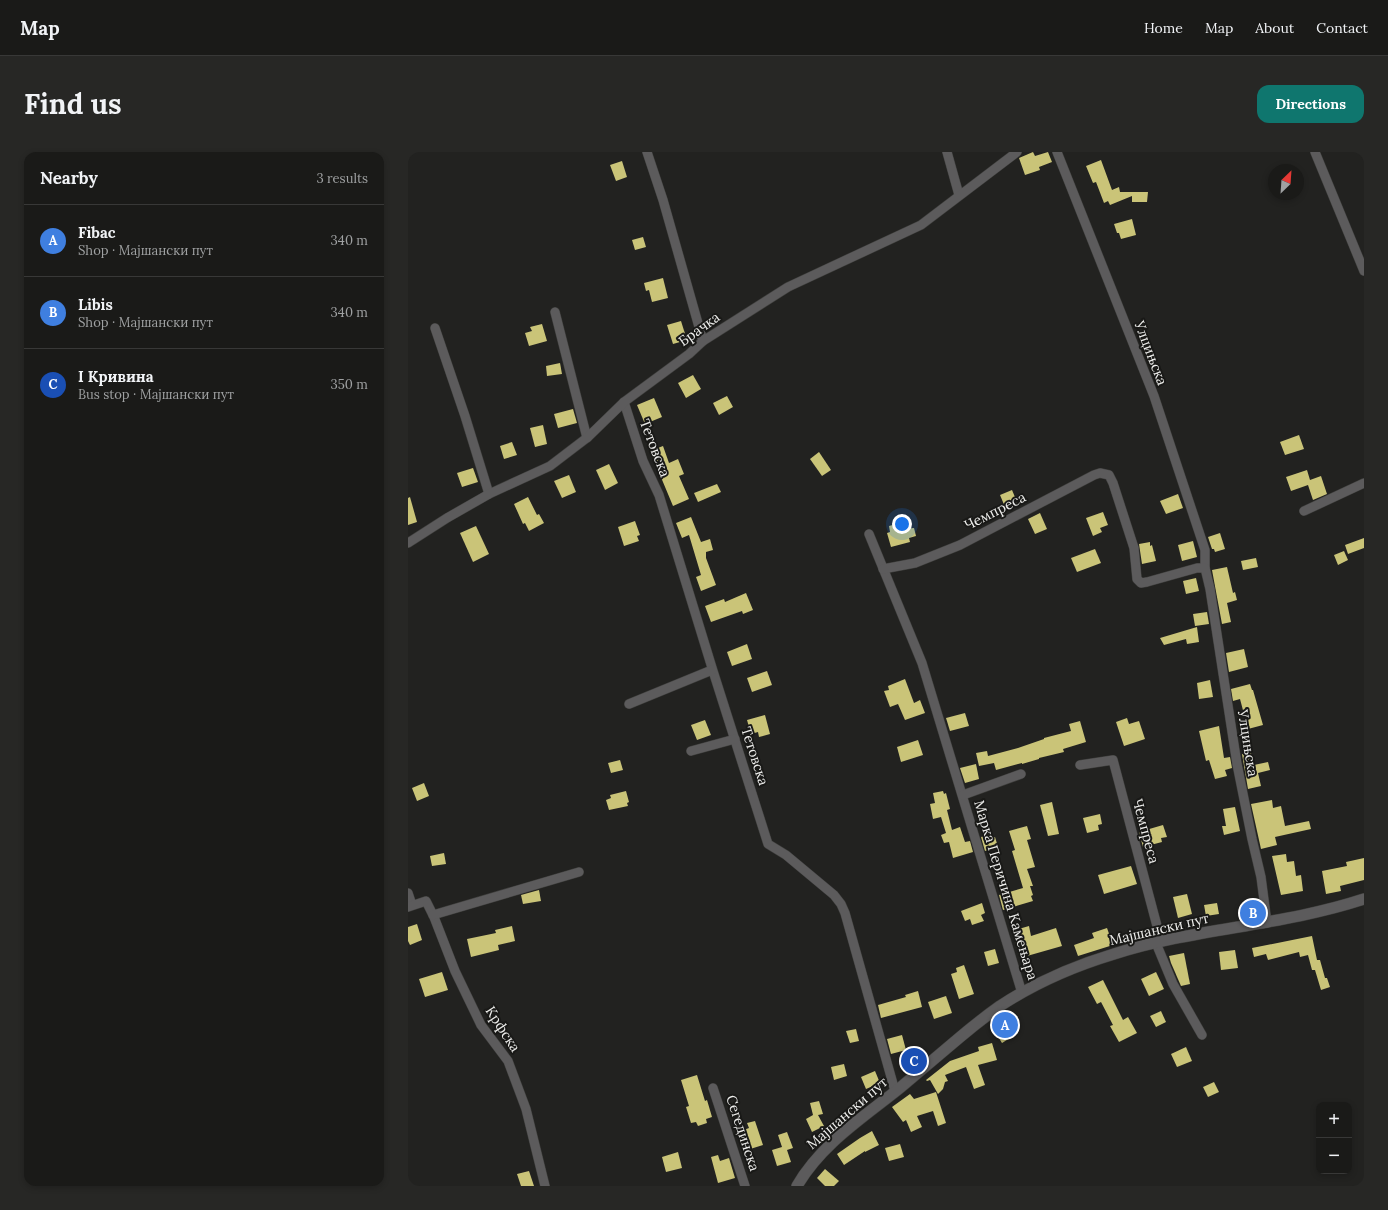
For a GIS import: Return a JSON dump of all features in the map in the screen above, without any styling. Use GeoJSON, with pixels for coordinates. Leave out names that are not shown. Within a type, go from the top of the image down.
{"type":"FeatureCollection","features":[{"type":"Feature","properties":{"kind":"street"},"geometry":{"type":"LineString","coordinates":[[647,152],[663,200],[702,341]]}},
{"type":"Feature","properties":{"kind":"street"},"geometry":{"type":"LineString","coordinates":[[947,152],[959,195]]}},
{"type":"Feature","properties":{"kind":"street","name":"Брачка"},"geometry":{"type":"LineString","coordinates":[[408,543],[447,518],[489,494],[550,466],[587,438],[624,402],[689,354],[702,341],[788,287],[921,224],[1017,152]]}},
{"type":"Feature","properties":{"kind":"street","name":"Улцињска"},"geometry":{"type":"LineString","coordinates":[[1057,152],[1154,396],[1205,550],[1205,568],[1210,589],[1237,764],[1261,876],[1267,923]]}},
{"type":"Feature","properties":{"kind":"street"},"geometry":{"type":"LineString","coordinates":[[1314,152],[1364,272]]}},
{"type":"Feature","properties":{"kind":"street"},"geometry":{"type":"LineString","coordinates":[[555,312],[587,438]]}},
{"type":"Feature","properties":{"kind":"street"},"geometry":{"type":"LineString","coordinates":[[435,328],[465,416],[489,494]]}},
{"type":"Feature","properties":{"kind":"street","name":"Тетовска"},"geometry":{"type":"LineString","coordinates":[[624,402],[643,461],[659,495],[712,670],[768,844],[786,855],[834,895],[841,904],[845,913],[895,1091]]}},
{"type":"Feature","properties":{"kind":"street","name":"Чемпреса"},"geometry":{"type":"LineString","coordinates":[[883,569],[915,563],[960,545],[1100,473],[1109,476],[1113,483],[1134,548],[1137,579],[1141,583],[1197,568],[1205,568]]}},
{"type":"Feature","properties":{"kind":"street"},"geometry":{"type":"LineString","coordinates":[[1304,511],[1364,483]]}},
{"type":"Feature","properties":{"kind":"street","name":"Марка Перичина Камењара"},"geometry":{"type":"LineString","coordinates":[[869,534],[922,663],[963,794],[1022,993]]}},
{"type":"Feature","properties":{"kind":"street"},"geometry":{"type":"LineString","coordinates":[[629,704],[712,670]]}},
{"type":"Feature","properties":{"kind":"street"},"geometry":{"type":"LineString","coordinates":[[690,751],[735,739]]}},
{"type":"Feature","properties":{"kind":"street","name":"Чемпреса"},"geometry":{"type":"LineString","coordinates":[[1080,766],[1113,760],[1159,942]]}},
{"type":"Feature","properties":{"kind":"street","name":"Марка Перичина Камењара"},"geometry":{"type":"LineString","coordinates":[[963,794],[1021,774]]}},
{"type":"Feature","properties":{"kind":"street"},"geometry":{"type":"LineString","coordinates":[[433,915],[580,872]]}},
{"type":"Feature","properties":{"kind":"street","name":"Крфска"},"geometry":{"type":"LineString","coordinates":[[408,893],[410,906],[426,901],[455,971],[481,1025],[508,1060],[526,1110],[545,1186]]}},
{"type":"Feature","properties":{"kind":"street","name":"Мајшански пут"},"geometry":{"type":"LineString","coordinates":[[797,1186],[805,1172],[842,1134],[987,1016],[1022,993],[1063,972],[1106,956],[1159,942],[1267,923],[1319,912],[1364,899]]}},
{"type":"Feature","properties":{"kind":"street"},"geometry":{"type":"LineString","coordinates":[[1159,942],[1173,984],[1202,1036]]}},
{"type":"Feature","properties":{"kind":"street","name":"Сегединска"},"geometry":{"type":"LineString","coordinates":[[713,1088],[745,1186]]}},
{"type":"Feature","properties":{"kind":"building"},"geometry":{"type":"Polygon","coordinates":[[[1033,152],[1035,156],[1048,152],[1052,162],[1039,167],[1040,170],[1025,175],[1019,158],[1033,152]]]}},
{"type":"Feature","properties":{"kind":"building"},"geometry":{"type":"Polygon","coordinates":[[[1101,160],[1112,190],[1119,187],[1120,192],[1148,192],[1147,202],[1132,202],[1132,196],[1110,205],[1108,201],[1104,203],[1096,182],[1093,183],[1086,166],[1101,160]]]}},
{"type":"Feature","properties":{"kind":"building"},"geometry":{"type":"Polygon","coordinates":[[[622,161],[627,177],[616,181],[610,165],[622,161]]]}},
{"type":"Feature","properties":{"kind":"building"},"geometry":{"type":"Polygon","coordinates":[[[1132,219],[1136,235],[1121,239],[1114,224],[1132,219]]]}},
{"type":"Feature","properties":{"kind":"building"},"geometry":{"type":"Polygon","coordinates":[[[643,237],[646,247],[635,250],[632,240],[643,237]]]}},
{"type":"Feature","properties":{"kind":"building"},"geometry":{"type":"Polygon","coordinates":[[[663,278],[668,298],[652,302],[649,290],[646,291],[644,283],[663,278]]]}},
{"type":"Feature","properties":{"kind":"building"},"geometry":{"type":"Polygon","coordinates":[[[681,321],[687,340],[673,344],[667,325],[681,321]]]}},
{"type":"Feature","properties":{"kind":"building"},"geometry":{"type":"Polygon","coordinates":[[[542,324],[547,341],[529,346],[525,333],[532,331],[530,327],[542,324]]]}},
{"type":"Feature","properties":{"kind":"building"},"geometry":{"type":"Polygon","coordinates":[[[560,363],[562,374],[547,376],[546,366],[560,363]]]}},
{"type":"Feature","properties":{"kind":"building"},"geometry":{"type":"Polygon","coordinates":[[[693,375],[701,389],[686,398],[678,383],[693,375]]]}},
{"type":"Feature","properties":{"kind":"building"},"geometry":{"type":"Polygon","coordinates":[[[727,396],[733,407],[719,415],[713,403],[727,396]]]}},
{"type":"Feature","properties":{"kind":"building"},"geometry":{"type":"Polygon","coordinates":[[[654,398],[662,417],[645,424],[637,405],[654,398]]]}},
{"type":"Feature","properties":{"kind":"building"},"geometry":{"type":"Polygon","coordinates":[[[573,409],[577,423],[558,428],[554,414],[573,409]]]}},
{"type":"Feature","properties":{"kind":"building"},"geometry":{"type":"Polygon","coordinates":[[[543,425],[547,444],[535,447],[530,428],[543,425]]]}},
{"type":"Feature","properties":{"kind":"building"},"geometry":{"type":"Polygon","coordinates":[[[1299,435],[1304,449],[1285,455],[1280,442],[1299,435]]]}},
{"type":"Feature","properties":{"kind":"building"},"geometry":{"type":"Polygon","coordinates":[[[512,442],[517,455],[504,459],[500,446],[512,442]]]}},
{"type":"Feature","properties":{"kind":"building"},"geometry":{"type":"Polygon","coordinates":[[[663,446],[669,463],[678,459],[684,474],[679,476],[689,499],[673,506],[650,451],[663,446]]]}},
{"type":"Feature","properties":{"kind":"building"},"geometry":{"type":"Polygon","coordinates":[[[819,452],[831,470],[822,476],[810,459],[819,452]]]}},
{"type":"Feature","properties":{"kind":"building"},"geometry":{"type":"Polygon","coordinates":[[[609,464],[618,483],[605,490],[596,470],[609,464]]]}},
{"type":"Feature","properties":{"kind":"building"},"geometry":{"type":"Polygon","coordinates":[[[473,468],[478,482],[462,487],[457,473],[473,468]]]}},
{"type":"Feature","properties":{"kind":"building"},"geometry":{"type":"Polygon","coordinates":[[[1307,470],[1310,480],[1321,476],[1327,494],[1313,500],[1308,485],[1291,491],[1286,477],[1307,470]]]}},
{"type":"Feature","properties":{"kind":"building"},"geometry":{"type":"Polygon","coordinates":[[[569,475],[576,492],[562,498],[554,481],[569,475]]]}},
{"type":"Feature","properties":{"kind":"building"},"geometry":{"type":"Polygon","coordinates":[[[717,484],[721,492],[698,502],[694,493],[717,484]]]}},
{"type":"Feature","properties":{"kind":"building"},"geometry":{"type":"Polygon","coordinates":[[[1012,490],[1017,502],[1005,507],[1000,495],[1012,490]]]}},
{"type":"Feature","properties":{"kind":"building"},"geometry":{"type":"Polygon","coordinates":[[[1178,494],[1183,508],[1166,514],[1160,501],[1178,494]]]}},
{"type":"Feature","properties":{"kind":"building"},"geometry":{"type":"Polygon","coordinates":[[[410,497],[417,522],[408,525],[408,498],[410,497]]]}},
{"type":"Feature","properties":{"kind":"building"},"geometry":{"type":"Polygon","coordinates":[[[528,497],[537,515],[539,514],[544,523],[529,531],[525,523],[523,524],[514,504],[528,497]]]}},
{"type":"Feature","properties":{"kind":"building"},"geometry":{"type":"Polygon","coordinates":[[[1103,512],[1108,525],[1100,528],[1102,532],[1093,536],[1086,518],[1103,512]]]}},
{"type":"Feature","properties":{"kind":"building"},"geometry":{"type":"Polygon","coordinates":[[[1040,513],[1047,529],[1035,534],[1028,519],[1040,513]]]}},
{"type":"Feature","properties":{"kind":"building"},"geometry":{"type":"Polygon","coordinates":[[[691,517],[701,542],[710,539],[713,550],[706,552],[706,558],[716,585],[701,591],[696,577],[701,575],[689,535],[682,538],[676,523],[691,517]]]}},
{"type":"Feature","properties":{"kind":"building"},"geometry":{"type":"Polygon","coordinates":[[[635,521],[640,535],[637,536],[639,541],[624,546],[618,527],[635,521]]]}},
{"type":"Feature","properties":{"kind":"building"},"geometry":{"type":"Polygon","coordinates":[[[900,523],[902,529],[914,528],[916,536],[909,538],[910,542],[891,547],[887,533],[890,532],[889,526],[900,523]]]}},
{"type":"Feature","properties":{"kind":"building"},"geometry":{"type":"Polygon","coordinates":[[[476,526],[489,554],[473,562],[460,533],[476,526]]]}},
{"type":"Feature","properties":{"kind":"building"},"geometry":{"type":"Polygon","coordinates":[[[1220,533],[1225,549],[1215,552],[1214,549],[1212,549],[1208,537],[1220,533]]]}},
{"type":"Feature","properties":{"kind":"building"},"geometry":{"type":"Polygon","coordinates":[[[1364,538],[1364,548],[1348,554],[1345,545],[1364,538]]]}},
{"type":"Feature","properties":{"kind":"building"},"geometry":{"type":"Polygon","coordinates":[[[1193,541],[1197,557],[1182,561],[1178,545],[1193,541]]]}},
{"type":"Feature","properties":{"kind":"building"},"geometry":{"type":"Polygon","coordinates":[[[1150,542],[1150,546],[1152,545],[1156,561],[1142,564],[1139,544],[1150,542]]]}},
{"type":"Feature","properties":{"kind":"building"},"geometry":{"type":"Polygon","coordinates":[[[1095,549],[1101,563],[1077,572],[1071,558],[1095,549]]]}},
{"type":"Feature","properties":{"kind":"building"},"geometry":{"type":"Polygon","coordinates":[[[1344,551],[1348,560],[1338,565],[1334,555],[1344,551]]]}},
{"type":"Feature","properties":{"kind":"building"},"geometry":{"type":"Polygon","coordinates":[[[1256,558],[1258,567],[1243,570],[1241,561],[1256,558]]]}},
{"type":"Feature","properties":{"kind":"building"},"geometry":{"type":"Polygon","coordinates":[[[1227,567],[1233,593],[1235,592],[1237,600],[1227,603],[1231,622],[1222,624],[1212,570],[1227,567]]]}},
{"type":"Feature","properties":{"kind":"building"},"geometry":{"type":"Polygon","coordinates":[[[1196,578],[1199,591],[1186,594],[1183,581],[1196,578]]]}},
{"type":"Feature","properties":{"kind":"building"},"geometry":{"type":"Polygon","coordinates":[[[746,593],[753,610],[743,614],[742,611],[711,622],[705,606],[724,599],[725,602],[746,593]]]}},
{"type":"Feature","properties":{"kind":"building"},"geometry":{"type":"Polygon","coordinates":[[[1207,612],[1209,624],[1195,626],[1193,614],[1207,612]]]}},
{"type":"Feature","properties":{"kind":"building"},"geometry":{"type":"Polygon","coordinates":[[[1197,627],[1199,642],[1187,644],[1186,639],[1164,645],[1160,638],[1197,627]]]}},
{"type":"Feature","properties":{"kind":"building"},"geometry":{"type":"Polygon","coordinates":[[[747,644],[752,659],[732,666],[727,652],[747,644]]]}},
{"type":"Feature","properties":{"kind":"building"},"geometry":{"type":"Polygon","coordinates":[[[1244,649],[1248,667],[1229,672],[1226,653],[1244,649]]]}},
{"type":"Feature","properties":{"kind":"building"},"geometry":{"type":"Polygon","coordinates":[[[767,671],[772,685],[752,692],[747,678],[767,671]]]}},
{"type":"Feature","properties":{"kind":"building"},"geometry":{"type":"Polygon","coordinates":[[[905,679],[914,703],[920,700],[925,713],[905,720],[898,704],[890,707],[884,691],[889,690],[888,686],[905,679]]]}},
{"type":"Feature","properties":{"kind":"building"},"geometry":{"type":"Polygon","coordinates":[[[1210,680],[1213,697],[1199,699],[1197,683],[1210,680]]]}},
{"type":"Feature","properties":{"kind":"building"},"geometry":{"type":"Polygon","coordinates":[[[1250,684],[1263,725],[1248,729],[1240,699],[1233,701],[1231,689],[1250,684]]]}},
{"type":"Feature","properties":{"kind":"building"},"geometry":{"type":"Polygon","coordinates":[[[965,713],[969,726],[950,731],[946,718],[965,713]]]}},
{"type":"Feature","properties":{"kind":"building"},"geometry":{"type":"Polygon","coordinates":[[[765,715],[770,734],[759,737],[758,732],[751,734],[747,720],[765,715]]]}},
{"type":"Feature","properties":{"kind":"building"},"geometry":{"type":"Polygon","coordinates":[[[1127,718],[1129,724],[1139,721],[1145,739],[1124,746],[1116,722],[1127,718]]]}},
{"type":"Feature","properties":{"kind":"building"},"geometry":{"type":"Polygon","coordinates":[[[705,720],[711,735],[697,740],[691,725],[705,720]]]}},
{"type":"Feature","properties":{"kind":"building"},"geometry":{"type":"Polygon","coordinates":[[[1080,721],[1086,742],[1063,749],[1064,752],[996,770],[994,763],[979,766],[976,753],[987,751],[988,756],[1018,748],[1044,738],[1071,731],[1069,724],[1080,721]]]}},
{"type":"Feature","properties":{"kind":"building"},"geometry":{"type":"Polygon","coordinates":[[[1219,726],[1224,758],[1230,757],[1232,768],[1225,770],[1227,776],[1215,779],[1209,760],[1206,761],[1199,731],[1219,726]]]}},
{"type":"Feature","properties":{"kind":"building"},"geometry":{"type":"Polygon","coordinates":[[[918,740],[923,755],[901,762],[897,747],[918,740]]]}},
{"type":"Feature","properties":{"kind":"building"},"geometry":{"type":"Polygon","coordinates":[[[1251,753],[1254,765],[1268,762],[1270,770],[1258,773],[1261,786],[1248,789],[1242,754],[1251,753]]]}},
{"type":"Feature","properties":{"kind":"building"},"geometry":{"type":"Polygon","coordinates":[[[620,760],[623,770],[611,773],[608,763],[620,760]]]}},
{"type":"Feature","properties":{"kind":"building"},"geometry":{"type":"Polygon","coordinates":[[[976,764],[979,779],[965,783],[960,768],[976,764]]]}},
{"type":"Feature","properties":{"kind":"building"},"geometry":{"type":"Polygon","coordinates":[[[424,783],[429,796],[417,801],[412,788],[424,783]]]}},
{"type":"Feature","properties":{"kind":"building"},"geometry":{"type":"Polygon","coordinates":[[[626,791],[629,802],[627,803],[628,806],[609,810],[606,800],[611,798],[610,795],[626,791]]]}},
{"type":"Feature","properties":{"kind":"building"},"geometry":{"type":"Polygon","coordinates":[[[943,791],[944,794],[946,793],[950,809],[947,810],[952,830],[960,827],[965,842],[970,841],[973,852],[953,858],[949,842],[944,843],[941,835],[946,833],[941,817],[933,819],[930,804],[935,803],[933,793],[943,791]]]}},
{"type":"Feature","properties":{"kind":"building"},"geometry":{"type":"Polygon","coordinates":[[[1272,800],[1273,808],[1281,806],[1285,826],[1309,821],[1311,829],[1275,837],[1277,845],[1261,849],[1251,804],[1272,800]]]}},
{"type":"Feature","properties":{"kind":"building"},"geometry":{"type":"Polygon","coordinates":[[[1052,802],[1059,834],[1048,836],[1040,805],[1052,802]]]}},
{"type":"Feature","properties":{"kind":"building"},"geometry":{"type":"Polygon","coordinates":[[[1235,807],[1240,831],[1224,835],[1222,826],[1226,826],[1223,809],[1235,807]]]}},
{"type":"Feature","properties":{"kind":"building"},"geometry":{"type":"Polygon","coordinates":[[[1100,814],[1102,824],[1098,825],[1099,830],[1087,833],[1083,818],[1100,814]]]}},
{"type":"Feature","properties":{"kind":"building"},"geometry":{"type":"Polygon","coordinates":[[[1163,825],[1167,837],[1161,838],[1162,842],[1143,847],[1139,832],[1163,825]]]}},
{"type":"Feature","properties":{"kind":"building"},"geometry":{"type":"Polygon","coordinates":[[[1027,826],[1031,839],[1027,840],[1035,867],[1027,869],[1033,886],[1030,886],[1033,901],[1003,910],[999,895],[1023,888],[1012,851],[1015,850],[1009,831],[1027,826]]]}},
{"type":"Feature","properties":{"kind":"building"},"geometry":{"type":"Polygon","coordinates":[[[991,834],[992,838],[995,837],[998,847],[985,851],[981,837],[991,834]]]}},
{"type":"Feature","properties":{"kind":"building"},"geometry":{"type":"Polygon","coordinates":[[[444,853],[446,864],[432,866],[430,856],[444,853]]]}},
{"type":"Feature","properties":{"kind":"building"},"geometry":{"type":"Polygon","coordinates":[[[1286,854],[1287,862],[1294,861],[1296,876],[1301,875],[1303,891],[1281,895],[1272,856],[1286,854]]]}},
{"type":"Feature","properties":{"kind":"building"},"geometry":{"type":"Polygon","coordinates":[[[1364,858],[1364,880],[1340,886],[1341,891],[1326,894],[1322,871],[1347,866],[1346,862],[1364,858]]]}},
{"type":"Feature","properties":{"kind":"building"},"geometry":{"type":"Polygon","coordinates":[[[1131,866],[1137,884],[1104,894],[1098,875],[1131,866]]]}},
{"type":"Feature","properties":{"kind":"building"},"geometry":{"type":"Polygon","coordinates":[[[539,890],[541,901],[523,904],[521,895],[539,890]]]}},
{"type":"Feature","properties":{"kind":"building"},"geometry":{"type":"Polygon","coordinates":[[[1187,894],[1192,914],[1178,918],[1173,897],[1187,894]]]}},
{"type":"Feature","properties":{"kind":"building"},"geometry":{"type":"Polygon","coordinates":[[[982,903],[985,913],[981,915],[984,921],[972,925],[970,919],[965,921],[961,911],[982,903]]]}},
{"type":"Feature","properties":{"kind":"building"},"geometry":{"type":"Polygon","coordinates":[[[1217,903],[1219,914],[1206,916],[1204,905],[1217,903]]]}},
{"type":"Feature","properties":{"kind":"building"},"geometry":{"type":"Polygon","coordinates":[[[417,924],[422,940],[410,945],[408,941],[408,927],[417,924]]]}},
{"type":"Feature","properties":{"kind":"building"},"geometry":{"type":"Polygon","coordinates":[[[512,926],[515,941],[498,945],[499,950],[471,957],[467,939],[496,933],[495,930],[512,926]]]}},
{"type":"Feature","properties":{"kind":"building"},"geometry":{"type":"Polygon","coordinates":[[[1029,926],[1031,936],[1056,928],[1062,946],[1020,958],[1012,931],[1029,926]]]}},
{"type":"Feature","properties":{"kind":"building"},"geometry":{"type":"Polygon","coordinates":[[[1107,928],[1113,945],[1078,956],[1074,945],[1094,938],[1092,933],[1107,928]]]}},
{"type":"Feature","properties":{"kind":"building"},"geometry":{"type":"Polygon","coordinates":[[[1312,936],[1317,960],[1320,960],[1325,978],[1327,978],[1330,987],[1321,990],[1315,970],[1312,970],[1308,955],[1300,957],[1299,952],[1268,960],[1266,954],[1254,957],[1252,948],[1312,936]]]}},
{"type":"Feature","properties":{"kind":"building"},"geometry":{"type":"Polygon","coordinates":[[[995,949],[999,963],[988,966],[984,952],[995,949]]]}},
{"type":"Feature","properties":{"kind":"building"},"geometry":{"type":"Polygon","coordinates":[[[1235,950],[1238,968],[1221,970],[1219,952],[1235,950]]]}},
{"type":"Feature","properties":{"kind":"building"},"geometry":{"type":"Polygon","coordinates":[[[1184,953],[1190,984],[1181,986],[1169,956],[1184,953]]]}},
{"type":"Feature","properties":{"kind":"building"},"geometry":{"type":"Polygon","coordinates":[[[964,965],[974,994],[959,999],[951,974],[957,972],[956,968],[964,965]]]}},
{"type":"Feature","properties":{"kind":"building"},"geometry":{"type":"Polygon","coordinates":[[[442,972],[448,990],[425,997],[419,979],[442,972]]]}},
{"type":"Feature","properties":{"kind":"building"},"geometry":{"type":"Polygon","coordinates":[[[1156,972],[1164,989],[1149,996],[1141,979],[1156,972]]]}},
{"type":"Feature","properties":{"kind":"building"},"geometry":{"type":"Polygon","coordinates":[[[1103,980],[1123,1020],[1128,1017],[1137,1033],[1119,1042],[1110,1026],[1113,1025],[1101,1002],[1097,1004],[1088,987],[1103,980]]]}},
{"type":"Feature","properties":{"kind":"building"},"geometry":{"type":"Polygon","coordinates":[[[918,991],[922,1007],[881,1018],[878,1005],[906,997],[905,995],[918,991]]]}},
{"type":"Feature","properties":{"kind":"building"},"geometry":{"type":"Polygon","coordinates":[[[946,996],[952,1013],[934,1019],[928,1002],[946,996]]]}},
{"type":"Feature","properties":{"kind":"building"},"geometry":{"type":"Polygon","coordinates":[[[1161,1011],[1166,1022],[1156,1027],[1150,1016],[1161,1011]]]}},
{"type":"Feature","properties":{"kind":"building"},"geometry":{"type":"Polygon","coordinates":[[[1008,1017],[1018,1033],[1002,1043],[992,1027],[1008,1017]]]}},
{"type":"Feature","properties":{"kind":"building"},"geometry":{"type":"Polygon","coordinates":[[[856,1029],[859,1041],[850,1043],[846,1031],[856,1029]]]}},
{"type":"Feature","properties":{"kind":"building"},"geometry":{"type":"Polygon","coordinates":[[[902,1035],[906,1050],[891,1054],[887,1039],[902,1035]]]}},
{"type":"Feature","properties":{"kind":"building"},"geometry":{"type":"Polygon","coordinates":[[[992,1043],[997,1060],[978,1065],[985,1085],[974,1089],[966,1067],[945,1075],[948,1081],[945,1082],[943,1089],[938,1094],[930,1080],[926,1080],[950,1061],[979,1051],[978,1047],[992,1043]]]}},
{"type":"Feature","properties":{"kind":"building"},"geometry":{"type":"Polygon","coordinates":[[[1186,1047],[1192,1061],[1177,1067],[1171,1054],[1186,1047]]]}},
{"type":"Feature","properties":{"kind":"building"},"geometry":{"type":"Polygon","coordinates":[[[844,1064],[847,1076],[834,1080],[831,1067],[844,1064]]]}},
{"type":"Feature","properties":{"kind":"building"},"geometry":{"type":"Polygon","coordinates":[[[875,1071],[880,1083],[866,1089],[861,1077],[875,1071]]]}},
{"type":"Feature","properties":{"kind":"building"},"geometry":{"type":"Polygon","coordinates":[[[697,1075],[705,1101],[707,1100],[712,1117],[706,1119],[707,1123],[698,1126],[696,1122],[691,1123],[686,1107],[689,1106],[681,1080],[697,1075]]]}},
{"type":"Feature","properties":{"kind":"building"},"geometry":{"type":"Polygon","coordinates":[[[1214,1082],[1219,1092],[1208,1097],[1203,1087],[1214,1082]]]}},
{"type":"Feature","properties":{"kind":"building"},"geometry":{"type":"Polygon","coordinates":[[[936,1092],[946,1123],[938,1126],[933,1111],[917,1116],[922,1127],[911,1132],[906,1120],[903,1122],[892,1107],[910,1094],[914,1099],[936,1092]]]}},
{"type":"Feature","properties":{"kind":"building"},"geometry":{"type":"Polygon","coordinates":[[[819,1101],[823,1114],[818,1115],[824,1126],[812,1132],[806,1119],[813,1115],[810,1103],[819,1101]]]}},
{"type":"Feature","properties":{"kind":"building"},"geometry":{"type":"Polygon","coordinates":[[[755,1121],[763,1145],[747,1150],[741,1131],[749,1128],[747,1123],[755,1121]]]}},
{"type":"Feature","properties":{"kind":"building"},"geometry":{"type":"Polygon","coordinates":[[[872,1131],[879,1145],[865,1151],[844,1165],[837,1154],[872,1131]]]}},
{"type":"Feature","properties":{"kind":"building"},"geometry":{"type":"Polygon","coordinates":[[[787,1132],[793,1148],[787,1150],[791,1162],[777,1166],[772,1150],[782,1147],[778,1135],[787,1132]]]}},
{"type":"Feature","properties":{"kind":"building"},"geometry":{"type":"Polygon","coordinates":[[[900,1144],[904,1157],[889,1161],[885,1148],[900,1144]]]}},
{"type":"Feature","properties":{"kind":"building"},"geometry":{"type":"Polygon","coordinates":[[[678,1152],[682,1168],[666,1172],[662,1157],[678,1152]]]}},
{"type":"Feature","properties":{"kind":"building"},"geometry":{"type":"Polygon","coordinates":[[[718,1155],[720,1161],[729,1158],[735,1178],[718,1183],[711,1157],[718,1155]]]}},
{"type":"Feature","properties":{"kind":"building"},"geometry":{"type":"Polygon","coordinates":[[[825,1169],[839,1181],[834,1186],[825,1186],[817,1178],[825,1169]]]}},
{"type":"Feature","properties":{"kind":"building"},"geometry":{"type":"Polygon","coordinates":[[[529,1171],[534,1186],[521,1186],[517,1174],[529,1171]]]}},
{"type":"Feature","properties":{"kind":"place","name":"Libis"},"geometry":{"type":"Point","coordinates":[1253,913]}},
{"type":"Feature","properties":{"kind":"place","name":"Fibac"},"geometry":{"type":"Point","coordinates":[1005,1025]}},
{"type":"Feature","properties":{"kind":"place","name":"I Кривина"},"geometry":{"type":"Point","coordinates":[914,1061]}}]}
